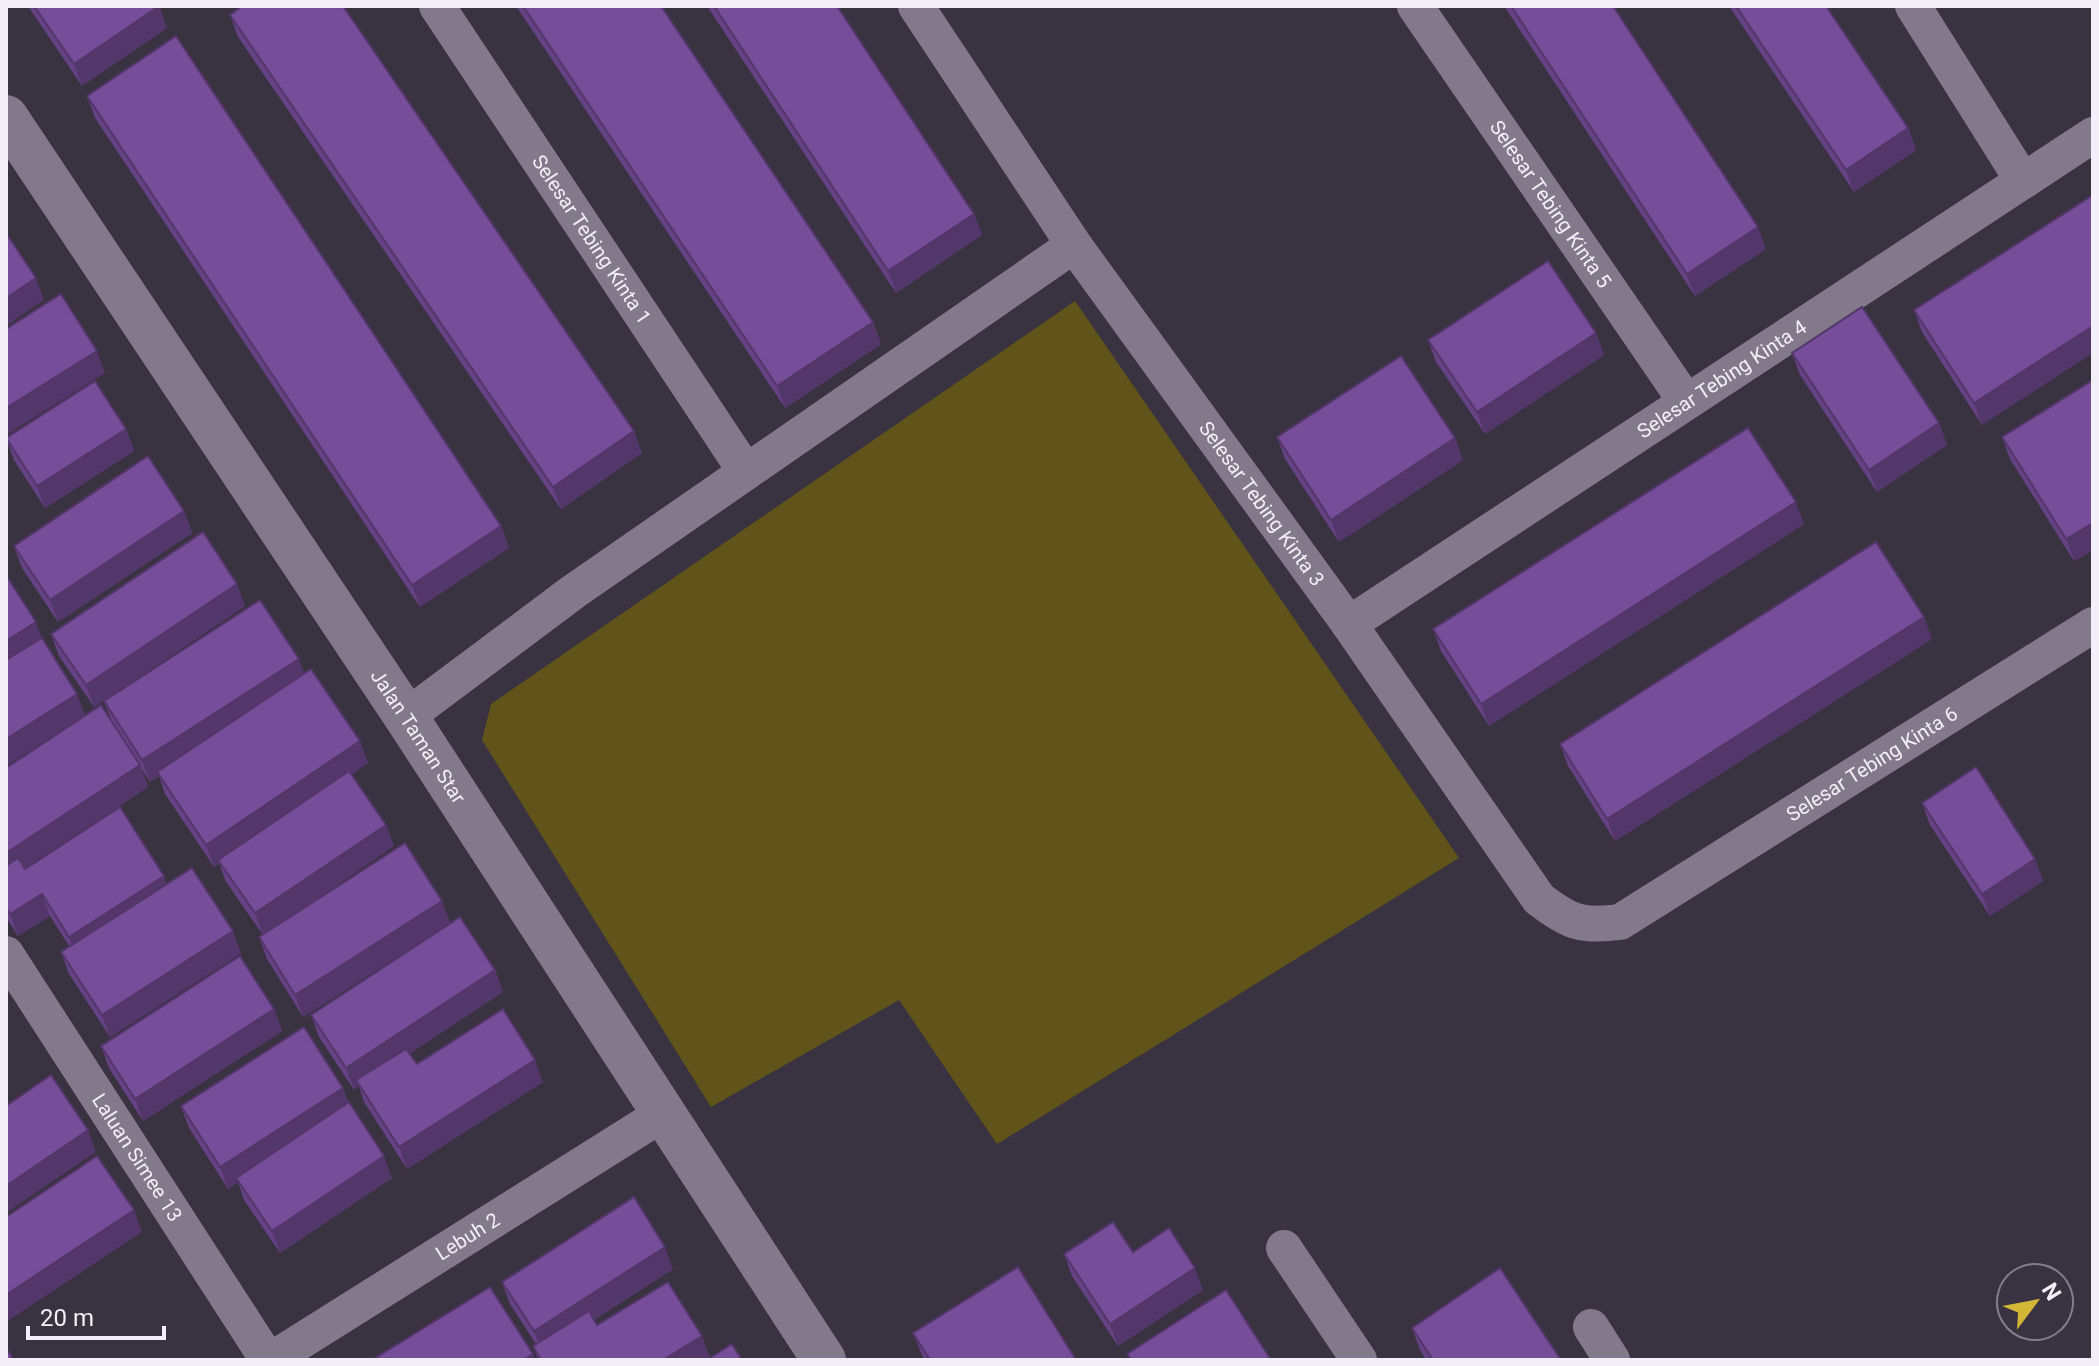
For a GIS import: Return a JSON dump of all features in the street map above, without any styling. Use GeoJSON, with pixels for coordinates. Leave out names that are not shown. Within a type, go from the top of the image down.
{"type":"FeatureCollection","features":[{"type":"Feature","properties":{"kind":"street","name":"Selesar Tebing Kinta 1"},"geometry":{"type":"LineString","coordinates":[[437,6],[746,472]]}},
{"type":"Feature","properties":{"kind":"street","name":"Selesar Tebing Kinta 3"},"geometry":{"type":"LineString","coordinates":[[916,6],[1074,245],[1349,624],[1539,899],[1565,919],[1593,926],[1620,922],[1650,903]]}},
{"type":"Feature","properties":{"kind":"street","name":"Selesar Tebing Kinta 5"},"geometry":{"type":"LineString","coordinates":[[1415,6],[1685,400]]}},
{"type":"Feature","properties":{"kind":"street"},"geometry":{"type":"LineString","coordinates":[[1913,6],[2023,181]]}},
{"type":"Feature","properties":{"kind":"street","name":"Jalan Taman Star"},"geometry":{"type":"LineString","coordinates":[[6,117],[406,717],[824,1360]]}},
{"type":"Feature","properties":{"kind":"street","name":"Selesar Tebing Kinta 4"},"geometry":{"type":"LineString","coordinates":[[1349,624],[1685,400],[2093,135]]}},
{"type":"Feature","properties":{"kind":"street"},"geometry":{"type":"LineString","coordinates":[[406,717],[573,592],[1074,245]]}},
{"type":"Feature","properties":{"kind":"street","name":"Selesar Tebing Kinta 6"},"geometry":{"type":"LineString","coordinates":[[1650,903],[2093,625]]}},
{"type":"Feature","properties":{"kind":"street","name":"Laluan Simee 13"},"geometry":{"type":"LineString","coordinates":[[6,954],[269,1360]]}},
{"type":"Feature","properties":{"kind":"street","name":"Lebuh 2"},"geometry":{"type":"LineString","coordinates":[[269,1360],[664,1113]]}},
{"type":"Feature","properties":{"kind":"street"},"geometry":{"type":"LineString","coordinates":[[1284,1248],[1359,1360]]}},
{"type":"Feature","properties":{"kind":"street"},"geometry":{"type":"LineString","coordinates":[[1591,1327],[1612,1360]]}},
{"type":"Feature","properties":{"kind":"shaded area"},"geometry":{"type":"Polygon","coordinates":[[[1075,301],[1459,858],[997,1144],[899,1000],[711,1107],[482,740],[491,704],[1075,301]]]}},
{"type":"Feature","properties":{"kind":"building"},"geometry":{"type":"Polygon","coordinates":[[[34,6],[159,6],[74,64],[34,6]]]}},
{"type":"Feature","properties":{"kind":"building"},"geometry":{"type":"Polygon","coordinates":[[[242,6],[343,6],[634,431],[553,487],[230,15],[242,6]]]}},
{"type":"Feature","properties":{"kind":"building"},"geometry":{"type":"Polygon","coordinates":[[[523,6],[661,6],[873,322],[777,386],[523,6]]]}},
{"type":"Feature","properties":{"kind":"building"},"geometry":{"type":"Polygon","coordinates":[[[714,6],[837,6],[974,214],[888,271],[714,6]]]}},
{"type":"Feature","properties":{"kind":"building"},"geometry":{"type":"Polygon","coordinates":[[[1511,6],[1613,6],[1758,227],[1687,274],[1511,6]]]}},
{"type":"Feature","properties":{"kind":"building"},"geometry":{"type":"Polygon","coordinates":[[[1736,6],[1826,6],[1908,128],[1846,170],[1736,6]]]}},
{"type":"Feature","properties":{"kind":"building"},"geometry":{"type":"Polygon","coordinates":[[[176,36],[501,526],[412,585],[87,96],[176,36]]]}},
{"type":"Feature","properties":{"kind":"building"},"geometry":{"type":"Polygon","coordinates":[[[2093,195],[2093,326],[1974,403],[1914,310],[2093,195]]]}},
{"type":"Feature","properties":{"kind":"building"},"geometry":{"type":"Polygon","coordinates":[[[6,233],[36,278],[6,298],[6,233]]]}},
{"type":"Feature","properties":{"kind":"building"},"geometry":{"type":"Polygon","coordinates":[[[1548,261],[1596,333],[1477,412],[1428,340],[1548,261]]]}},
{"type":"Feature","properties":{"kind":"building"},"geometry":{"type":"Polygon","coordinates":[[[61,294],[97,351],[6,408],[6,329],[61,294]]]}},
{"type":"Feature","properties":{"kind":"building"},"geometry":{"type":"Polygon","coordinates":[[[1862,307],[1939,423],[1869,470],[1792,353],[1862,307]]]}},
{"type":"Feature","properties":{"kind":"building"},"geometry":{"type":"Polygon","coordinates":[[[1401,356],[1455,438],[1331,520],[1277,437],[1401,356]]]}},
{"type":"Feature","properties":{"kind":"building"},"geometry":{"type":"Polygon","coordinates":[[[2093,380],[2093,523],[2066,539],[2002,437],[2093,380]]]}},
{"type":"Feature","properties":{"kind":"building"},"geometry":{"type":"Polygon","coordinates":[[[95,381],[126,429],[37,486],[6,438],[95,381]]]}},
{"type":"Feature","properties":{"kind":"building"},"geometry":{"type":"Polygon","coordinates":[[[1748,428],[1796,502],[1481,704],[1433,629],[1748,428]]]}},
{"type":"Feature","properties":{"kind":"building"},"geometry":{"type":"Polygon","coordinates":[[[148,456],[184,511],[50,600],[14,546],[148,456]]]}},
{"type":"Feature","properties":{"kind":"building"},"geometry":{"type":"Polygon","coordinates":[[[203,532],[237,584],[86,685],[51,634],[203,532]]]}},
{"type":"Feature","properties":{"kind":"building"},"geometry":{"type":"Polygon","coordinates":[[[1876,542],[1924,617],[1607,819],[1560,744],[1876,542]]]}},
{"type":"Feature","properties":{"kind":"building"},"geometry":{"type":"Polygon","coordinates":[[[6,575],[36,622],[6,641],[6,575]]]}},
{"type":"Feature","properties":{"kind":"building"},"geometry":{"type":"Polygon","coordinates":[[[260,600],[299,659],[142,760],[104,701],[260,600]]]}},
{"type":"Feature","properties":{"kind":"building"},"geometry":{"type":"Polygon","coordinates":[[[42,638],[77,694],[6,739],[6,660],[42,638]]]}},
{"type":"Feature","properties":{"kind":"building"},"geometry":{"type":"Polygon","coordinates":[[[311,669],[360,741],[206,845],[157,772],[311,669]]]}},
{"type":"Feature","properties":{"kind":"building"},"geometry":{"type":"Polygon","coordinates":[[[101,705],[140,765],[6,853],[6,768],[101,705]]]}},
{"type":"Feature","properties":{"kind":"building"},"geometry":{"type":"Polygon","coordinates":[[[1976,767],[2035,859],[1982,894],[1922,803],[1976,767]]]}},
{"type":"Feature","properties":{"kind":"building"},"geometry":{"type":"Polygon","coordinates":[[[349,771],[386,825],[255,913],[218,860],[349,771]]]}},
{"type":"Feature","properties":{"kind":"building"},"geometry":{"type":"Polygon","coordinates":[[[120,807],[164,876],[69,937],[42,894],[10,914],[6,908],[6,866],[18,858],[25,869],[120,807]]]}},
{"type":"Feature","properties":{"kind":"building"},"geometry":{"type":"Polygon","coordinates":[[[405,843],[442,901],[295,995],[259,937],[405,843]]]}},
{"type":"Feature","properties":{"kind":"building"},"geometry":{"type":"Polygon","coordinates":[[[192,868],[233,931],[102,1015],[61,952],[192,868]]]}},
{"type":"Feature","properties":{"kind":"building"},"geometry":{"type":"Polygon","coordinates":[[[460,917],[495,970],[346,1068],[311,1015],[460,917]]]}},
{"type":"Feature","properties":{"kind":"building"},"geometry":{"type":"Polygon","coordinates":[[[240,956],[274,1009],[135,1099],[101,1046],[240,956]]]}},
{"type":"Feature","properties":{"kind":"building"},"geometry":{"type":"Polygon","coordinates":[[[503,1009],[535,1060],[399,1147],[356,1080],[406,1049],[417,1064],[503,1009]]]}},
{"type":"Feature","properties":{"kind":"building"},"geometry":{"type":"Polygon","coordinates":[[[304,1027],[343,1088],[220,1167],[181,1106],[304,1027]]]}},
{"type":"Feature","properties":{"kind":"building"},"geometry":{"type":"Polygon","coordinates":[[[51,1075],[88,1130],[6,1186],[6,1106],[51,1075]]]}},
{"type":"Feature","properties":{"kind":"building"},"geometry":{"type":"Polygon","coordinates":[[[349,1102],[384,1156],[272,1231],[236,1178],[349,1102]]]}},
{"type":"Feature","properties":{"kind":"building"},"geometry":{"type":"Polygon","coordinates":[[[97,1156],[134,1210],[6,1295],[6,1217],[97,1156]]]}},
{"type":"Feature","properties":{"kind":"building"},"geometry":{"type":"Polygon","coordinates":[[[634,1197],[665,1247],[534,1331],[502,1282],[634,1197]]]}},
{"type":"Feature","properties":{"kind":"building"},"geometry":{"type":"Polygon","coordinates":[[[1113,1222],[1133,1252],[1169,1228],[1195,1268],[1110,1324],[1064,1254],[1113,1222]]]}},
{"type":"Feature","properties":{"kind":"building"},"geometry":{"type":"Polygon","coordinates":[[[1018,1267],[1075,1358],[930,1360],[913,1333],[1018,1267]]]}},
{"type":"Feature","properties":{"kind":"building"},"geometry":{"type":"Polygon","coordinates":[[[1500,1268],[1561,1360],[1433,1360],[1412,1328],[1500,1268]]]}},
{"type":"Feature","properties":{"kind":"building"},"geometry":{"type":"Polygon","coordinates":[[[668,1282],[702,1336],[663,1360],[541,1360],[533,1346],[589,1311],[597,1325],[668,1282]]]}},
{"type":"Feature","properties":{"kind":"building"},"geometry":{"type":"Polygon","coordinates":[[[490,1287],[533,1354],[524,1360],[372,1360],[490,1287]]]}},
{"type":"Feature","properties":{"kind":"building"},"geometry":{"type":"Polygon","coordinates":[[[1226,1290],[1271,1360],[1131,1360],[1127,1354],[1226,1290]]]}},
{"type":"Feature","properties":{"kind":"building"},"geometry":{"type":"Polygon","coordinates":[[[732,1344],[742,1360],[707,1360],[732,1344]]]}},
{"type":"Feature","properties":{"kind":"building"},"geometry":{"type":"Polygon","coordinates":[[[6,1348],[14,1360],[6,1360],[6,1348]]]}}]}
